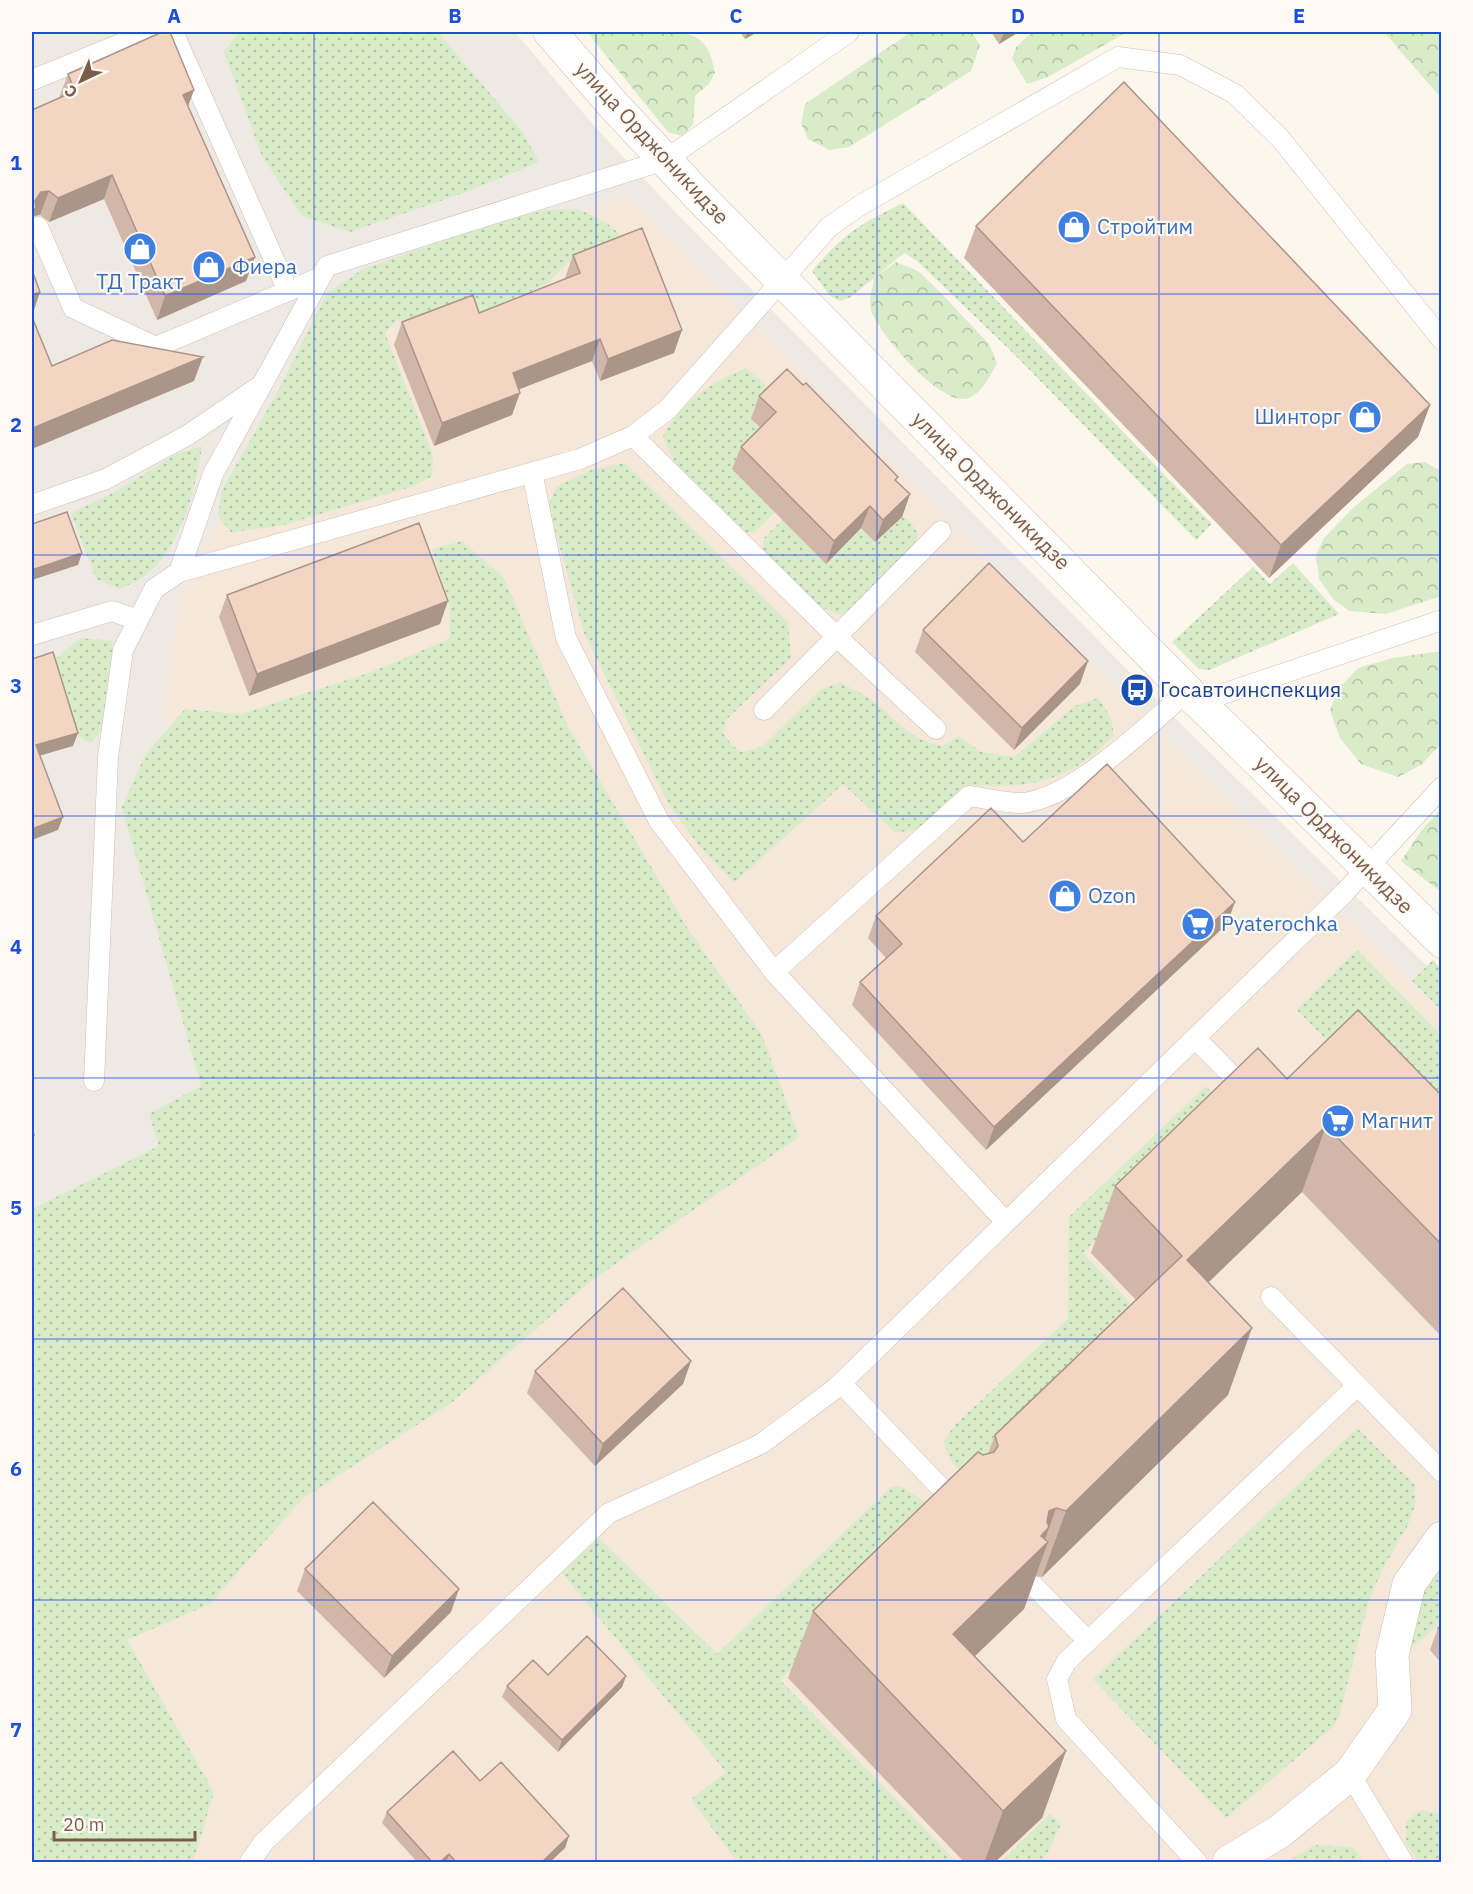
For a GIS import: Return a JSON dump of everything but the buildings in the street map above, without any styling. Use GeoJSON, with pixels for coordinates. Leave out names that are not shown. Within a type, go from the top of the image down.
{"type":"FeatureCollection","features":[{"type":"Feature","properties":{"kind":"main road","name":"улица Орджоникидзе"},"geometry":{"type":"LineString","coordinates":[[550,32],[665,160],[1193,696],[1442,941]]}},
{"type":"Feature","properties":{"kind":"main road"},"geometry":{"type":"LineString","coordinates":[[1229,1863],[1279,1832],[1350,1774],[1395,1710],[1392,1655],[1409,1584],[1442,1538]]}},
{"type":"Feature","properties":{"kind":"lane"},"geometry":{"type":"LineString","coordinates":[[32,80],[150,32]]}},
{"type":"Feature","properties":{"kind":"lane"},"geometry":{"type":"LineString","coordinates":[[173,32],[288,291]]}},
{"type":"Feature","properties":{"kind":"lane"},"geometry":{"type":"LineString","coordinates":[[179,572],[213,474],[327,266],[665,160],[849,32]]}},
{"type":"Feature","properties":{"kind":"lane"},"geometry":{"type":"LineString","coordinates":[[94,1081],[108,757],[123,650],[154,589],[179,572],[580,459],[633,436],[668,409],[784,281],[829,227],[859,206],[1118,57],[1180,65],[1235,94],[1280,138],[1442,340]]}},
{"type":"Feature","properties":{"kind":"lane"},"geometry":{"type":"LineString","coordinates":[[38,227],[73,308],[156,348],[321,277]]}},
{"type":"Feature","properties":{"kind":"lane"},"geometry":{"type":"LineString","coordinates":[[32,505],[117,473],[188,435],[261,384]]}},
{"type":"Feature","properties":{"kind":"lane"},"geometry":{"type":"LineString","coordinates":[[633,436],[836,636],[936,729]]}},
{"type":"Feature","properties":{"kind":"lane"},"geometry":{"type":"LineString","coordinates":[[532,472],[566,638],[659,821],[774,972],[1006,1222]]}},
{"type":"Feature","properties":{"kind":"lane"},"geometry":{"type":"LineString","coordinates":[[764,710],[941,531]]}},
{"type":"Feature","properties":{"kind":"lane"},"geometry":{"type":"LineString","coordinates":[[32,635],[112,611],[137,620]]}},
{"type":"Feature","properties":{"kind":"lane"},"geometry":{"type":"LineString","coordinates":[[774,972],[969,796],[1021,803],[1059,792],[1193,696],[1442,620]]}},
{"type":"Feature","properties":{"kind":"lane"},"geometry":{"type":"LineString","coordinates":[[250,1863],[263,1843],[609,1513],[761,1444],[841,1383],[1344,893],[1442,787]]}},
{"type":"Feature","properties":{"kind":"lane"},"geometry":{"type":"LineString","coordinates":[[1195,1038],[1260,1104]]}},
{"type":"Feature","properties":{"kind":"lane"},"geometry":{"type":"LineString","coordinates":[[1271,1297],[1442,1472]]}},
{"type":"Feature","properties":{"kind":"lane"},"geometry":{"type":"LineString","coordinates":[[841,1383],[962,1510]]}},
{"type":"Feature","properties":{"kind":"lane"},"geometry":{"type":"LineString","coordinates":[[1197,1863],[1065,1719],[1057,1679],[1067,1661],[1357,1386]]}},
{"type":"Feature","properties":{"kind":"lane"},"geometry":{"type":"LineString","coordinates":[[1034,1586],[1088,1641]]}},
{"type":"Feature","properties":{"kind":"lane"},"geometry":{"type":"LineString","coordinates":[[1350,1774],[1403,1863]]}},
{"type":"Feature","properties":{"kind":"shaded area"},"geometry":{"type":"Polygon","coordinates":[[[32,32],[515,32],[595,127],[678,215],[1179,722],[1441,980],[1441,1011],[1212,786],[628,197],[441,255],[234,493],[180,596],[162,714],[290,1064],[32,1402],[32,32]]]}},
{"type":"Feature","properties":{"kind":"shaded area"},"geometry":{"type":"Polygon","coordinates":[[[628,196],[1212,786],[1441,1011],[1441,1862],[152,1862],[32,1402],[290,1064],[162,714],[180,596],[309,344],[541,222],[628,196]]]}},
{"type":"Feature","properties":{"kind":"green space"},"geometry":{"type":"Polygon","coordinates":[[[661,30],[689,34],[699,39],[710,54],[715,73],[709,84],[695,96],[693,125],[682,136],[668,132],[587,32],[661,30]]]}},
{"type":"Feature","properties":{"kind":"green space"},"geometry":{"type":"Polygon","coordinates":[[[239,32],[438,32],[524,134],[539,162],[469,191],[350,232],[302,216],[262,156],[224,52],[239,32]]]}},
{"type":"Feature","properties":{"kind":"green space"},"geometry":{"type":"Polygon","coordinates":[[[911,32],[972,32],[980,45],[971,71],[849,147],[830,150],[808,139],[801,123],[805,104],[911,32]]]}},
{"type":"Feature","properties":{"kind":"green space"},"geometry":{"type":"Polygon","coordinates":[[[1032,32],[1127,32],[1048,77],[1027,84],[1012,59],[1016,47],[1032,32]]]}},
{"type":"Feature","properties":{"kind":"green space"},"geometry":{"type":"Polygon","coordinates":[[[1384,32],[1441,32],[1441,98],[1384,32]]]}},
{"type":"Feature","properties":{"kind":"green space"},"geometry":{"type":"Polygon","coordinates":[[[903,203],[1212,524],[1196,540],[1013,353],[917,261],[904,253],[851,297],[840,301],[830,296],[812,271],[834,247],[853,231],[903,203]]]}},
{"type":"Feature","properties":{"kind":"green space"},"geometry":{"type":"Polygon","coordinates":[[[578,209],[610,226],[624,242],[567,263],[549,282],[480,318],[456,308],[397,321],[385,333],[433,456],[432,476],[414,486],[280,526],[231,532],[218,516],[222,490],[278,391],[327,293],[363,269],[497,222],[546,210],[578,209]]]}},
{"type":"Feature","properties":{"kind":"green space"},"geometry":{"type":"Polygon","coordinates":[[[896,262],[918,271],[989,344],[997,363],[984,386],[970,398],[953,397],[925,378],[897,349],[876,321],[870,306],[874,278],[896,262]]]}},
{"type":"Feature","properties":{"kind":"green space"},"geometry":{"type":"Polygon","coordinates":[[[746,368],[776,394],[768,434],[775,512],[755,532],[739,533],[686,477],[669,451],[663,436],[679,413],[698,394],[746,368]]]}},
{"type":"Feature","properties":{"kind":"green space"},"geometry":{"type":"Polygon","coordinates":[[[202,446],[186,514],[170,547],[160,561],[138,580],[120,589],[96,579],[71,513],[118,490],[177,454],[202,446]]]}},
{"type":"Feature","properties":{"kind":"green space"},"geometry":{"type":"Polygon","coordinates":[[[1425,462],[1441,471],[1441,596],[1386,614],[1349,611],[1333,599],[1319,579],[1316,555],[1324,538],[1354,507],[1407,464],[1425,462]]]}},
{"type":"Feature","properties":{"kind":"green space"},"geometry":{"type":"Polygon","coordinates":[[[625,463],[788,622],[791,658],[726,720],[723,733],[741,752],[762,747],[821,689],[841,682],[871,700],[915,736],[943,746],[959,736],[981,752],[1014,757],[1075,706],[1098,698],[1111,718],[1114,736],[1065,773],[1033,783],[972,785],[926,827],[896,833],[843,784],[734,883],[700,847],[669,805],[584,633],[548,505],[557,486],[591,470],[625,463]]]}},
{"type":"Feature","properties":{"kind":"green space"},"geometry":{"type":"Polygon","coordinates":[[[902,517],[909,520],[918,534],[914,545],[898,568],[841,615],[807,598],[762,554],[764,538],[782,520],[861,528],[875,542],[902,517]]]}},
{"type":"Feature","properties":{"kind":"green space"},"geometry":{"type":"Polygon","coordinates":[[[462,541],[504,578],[568,727],[688,929],[762,1035],[799,1137],[591,1281],[451,1403],[302,1499],[210,1604],[127,1640],[214,1792],[193,1862],[32,1862],[32,1209],[159,1146],[149,1114],[201,1086],[122,807],[145,755],[185,709],[241,714],[372,672],[449,639],[450,607],[432,549],[462,541]]]}},
{"type":"Feature","properties":{"kind":"green space"},"geometry":{"type":"Polygon","coordinates":[[[1293,563],[1339,614],[1209,670],[1199,669],[1172,642],[1253,567],[1270,584],[1293,563]]]}},
{"type":"Feature","properties":{"kind":"green space"},"geometry":{"type":"Polygon","coordinates":[[[80,638],[113,641],[103,729],[90,743],[79,737],[52,662],[80,638]]]}},
{"type":"Feature","properties":{"kind":"green space"},"geometry":{"type":"Polygon","coordinates":[[[1441,651],[1441,744],[1421,765],[1398,777],[1361,764],[1340,738],[1330,710],[1339,688],[1358,668],[1393,658],[1441,651]]]}},
{"type":"Feature","properties":{"kind":"green space"},"geometry":{"type":"Polygon","coordinates":[[[1441,809],[1441,892],[1401,861],[1421,831],[1441,809]]]}},
{"type":"Feature","properties":{"kind":"green space"},"geometry":{"type":"Polygon","coordinates":[[[1357,950],[1441,1035],[1441,1155],[1297,1010],[1357,950]]]}},
{"type":"Feature","properties":{"kind":"green space"},"geometry":{"type":"Polygon","coordinates":[[[1433,960],[1441,969],[1441,1010],[1412,981],[1433,960]]]}},
{"type":"Feature","properties":{"kind":"green space"},"geometry":{"type":"Polygon","coordinates":[[[1206,1086],[1230,1113],[1083,1253],[1147,1320],[976,1487],[952,1461],[944,1441],[955,1425],[1068,1319],[1069,1217],[1206,1086]]]}},
{"type":"Feature","properties":{"kind":"green space"},"geometry":{"type":"Polygon","coordinates":[[[1357,1428],[1415,1485],[1415,1505],[1407,1527],[1383,1568],[1368,1603],[1339,1717],[1333,1727],[1226,1818],[1093,1679],[1357,1428]]]}},
{"type":"Feature","properties":{"kind":"green space"},"geometry":{"type":"Polygon","coordinates":[[[901,1486],[923,1501],[943,1520],[780,1680],[957,1862],[737,1862],[691,1799],[726,1772],[561,1572],[599,1538],[717,1654],[891,1487],[901,1486]]]}},
{"type":"Feature","properties":{"kind":"green space"},"geometry":{"type":"Polygon","coordinates":[[[1441,1561],[1441,1623],[1411,1648],[1421,1597],[1441,1561]]]}},
{"type":"Feature","properties":{"kind":"green space"},"geometry":{"type":"Polygon","coordinates":[[[1421,1810],[1441,1814],[1441,1862],[1418,1862],[1406,1843],[1406,1821],[1421,1810]]]}},
{"type":"Feature","properties":{"kind":"green space"},"geometry":{"type":"Polygon","coordinates":[[[1050,1814],[1061,1824],[1043,1862],[1001,1862],[1050,1814]]]}},
{"type":"Feature","properties":{"kind":"green space"},"geometry":{"type":"Polygon","coordinates":[[[1314,1845],[1353,1847],[1364,1862],[1286,1862],[1314,1845]]]}},
{"type":"Feature","properties":{"kind":"place","name":"Стройтим"},"geometry":{"type":"Point","coordinates":[1074,227]}},
{"type":"Feature","properties":{"kind":"place","name":"ТД Тракт"},"geometry":{"type":"Point","coordinates":[140,249]}},
{"type":"Feature","properties":{"kind":"place","name":"Фиера"},"geometry":{"type":"Point","coordinates":[209,267]}},
{"type":"Feature","properties":{"kind":"place","name":"Шинторг"},"geometry":{"type":"Point","coordinates":[1365,417]}},
{"type":"Feature","properties":{"kind":"place","name":"Госавтоинспекция"},"geometry":{"type":"Point","coordinates":[1137,690]}},
{"type":"Feature","properties":{"kind":"place","name":"Ozon"},"geometry":{"type":"Point","coordinates":[1065,896]}},
{"type":"Feature","properties":{"kind":"place","name":"Pyaterochka"},"geometry":{"type":"Point","coordinates":[1198,924]}},
{"type":"Feature","properties":{"kind":"place","name":"Магнит"},"geometry":{"type":"Point","coordinates":[1338,1121]}}]}
